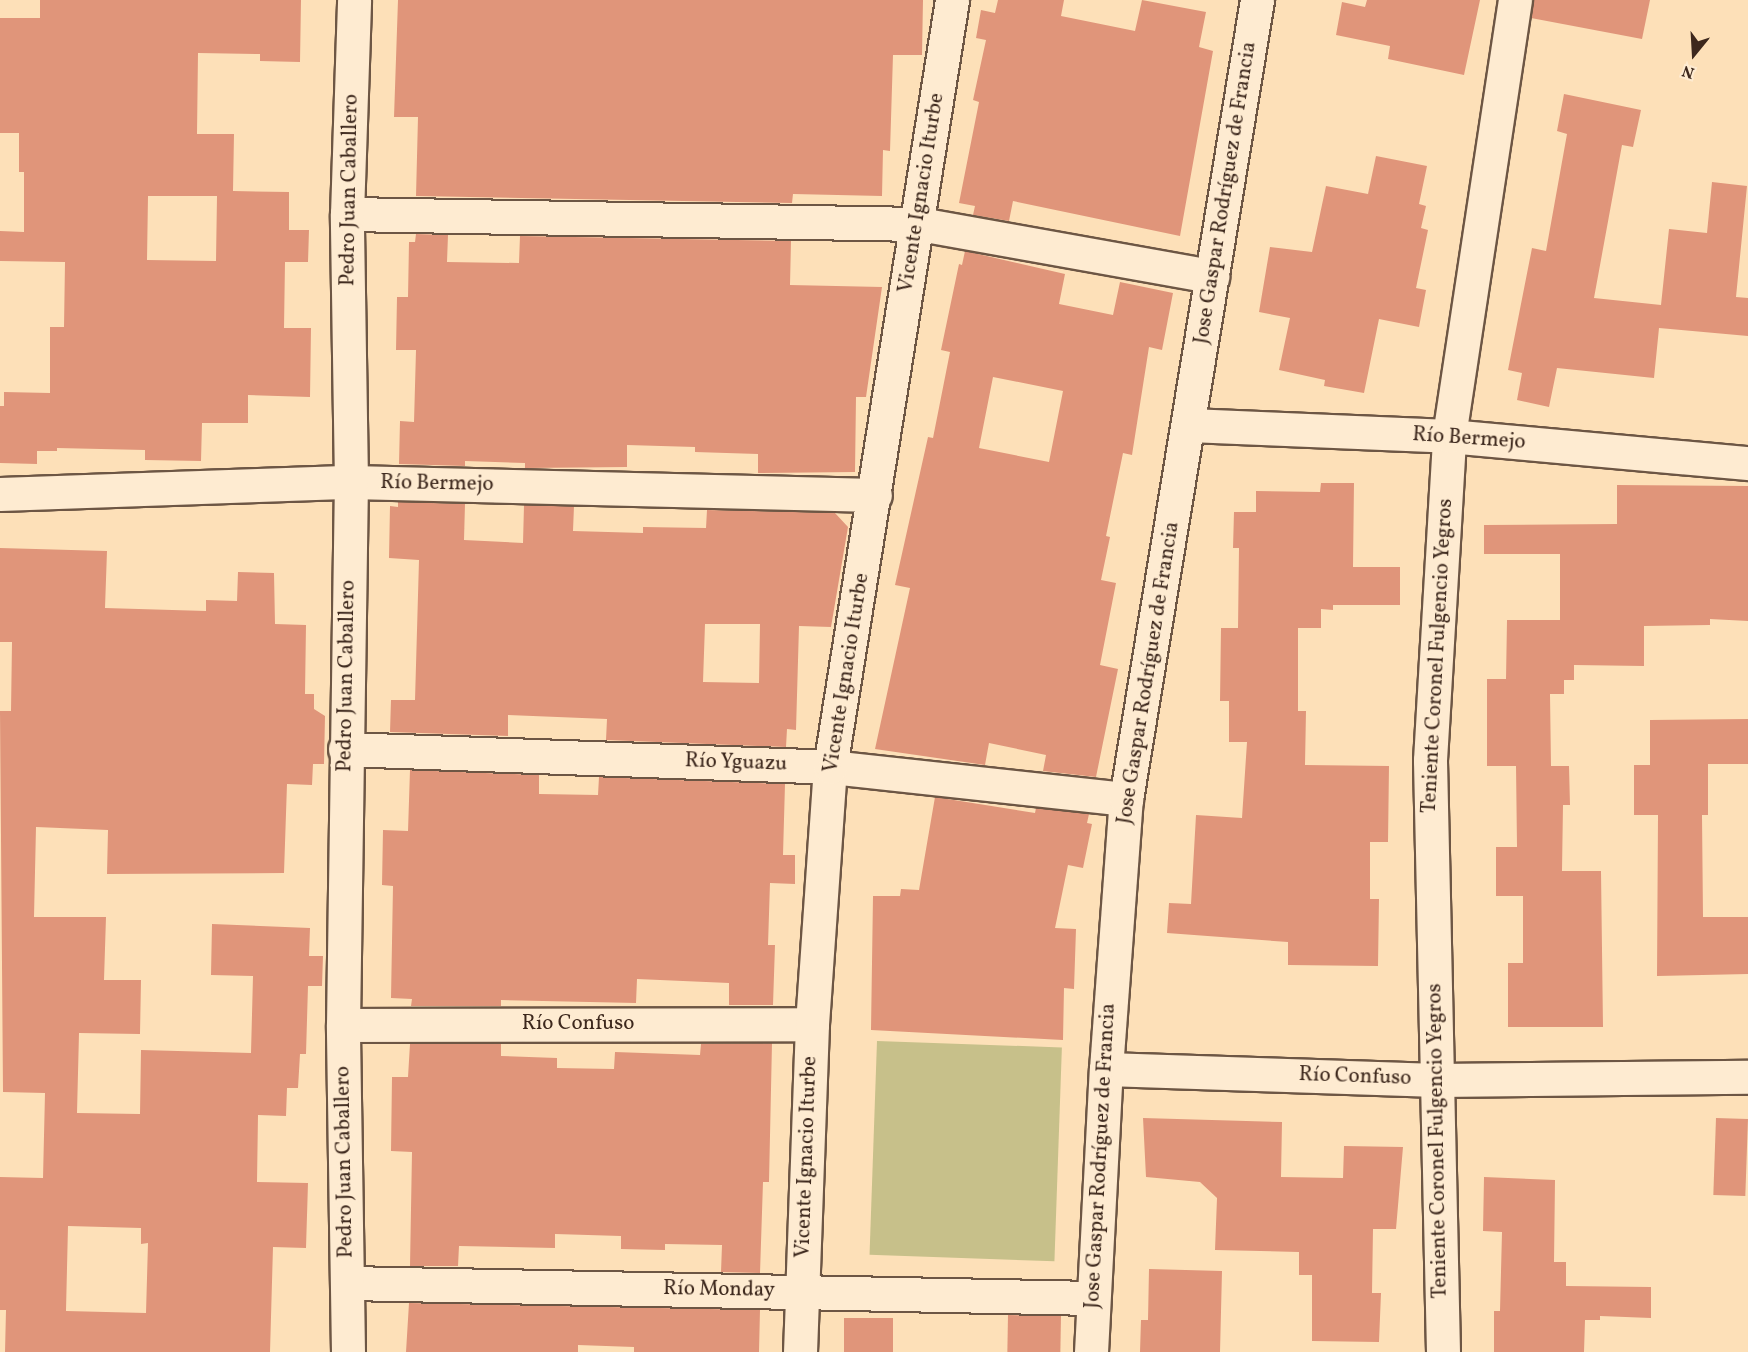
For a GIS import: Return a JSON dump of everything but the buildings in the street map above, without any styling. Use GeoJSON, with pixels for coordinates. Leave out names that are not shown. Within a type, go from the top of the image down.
{"type":"FeatureCollection","features":[{"type":"Feature","properties":{"kind":"street","name":"Pedro Juan Caballero"},"geometry":{"type":"LineString","coordinates":[[348,1352],[343,1024],[345,749],[351,482],[347,214],[354,0]]}},
{"type":"Feature","properties":{"kind":"street","name":"Vicente Ignacio Iturbe"},"geometry":{"type":"LineString","coordinates":[[800,1352],[812,1024],[830,767],[952,0]]}},
{"type":"Feature","properties":{"kind":"street","name":"Jose Gaspar Rodríguez de Francia"},"geometry":{"type":"LineString","coordinates":[[1091,1352],[1092,1298],[1106,1069],[1126,799],[1257,0]]}},
{"type":"Feature","properties":{"kind":"street","name":"Teniente Coronel Fulgencio Yegros"},"geometry":{"type":"LineString","coordinates":[[1443,1352],[1430,760],[1449,436],[1515,0]]}},
{"type":"Feature","properties":{"kind":"street"},"geometry":{"type":"LineString","coordinates":[[347,214],[918,224],[1212,276]]}},
{"type":"Feature","properties":{"kind":"street","name":"Río Bermejo"},"geometry":{"type":"LineString","coordinates":[[1189,425],[1449,436],[1748,463]]}},
{"type":"Feature","properties":{"kind":"street","name":"Río Bermejo"},"geometry":{"type":"LineString","coordinates":[[0,494],[351,482],[875,495]]}},
{"type":"Feature","properties":{"kind":"street","name":"Río Yguazu"},"geometry":{"type":"LineString","coordinates":[[345,749],[830,767],[1126,799]]}},
{"type":"Feature","properties":{"kind":"street","name":"Río Confuso"},"geometry":{"type":"LineString","coordinates":[[343,1024],[812,1024]]}},
{"type":"Feature","properties":{"kind":"street","name":"Río Confuso"},"geometry":{"type":"LineString","coordinates":[[1106,1069],[1437,1080],[1748,1077]]}},
{"type":"Feature","properties":{"kind":"street","name":"Río Monday"},"geometry":{"type":"LineString","coordinates":[[346,1283],[1092,1298]]}},
{"type":"Feature","properties":{"kind":"shaded area"},"geometry":{"type":"Polygon","coordinates":[[[877,1041],[1062,1047],[1054,1261],[870,1255],[877,1041]]]}}]}
